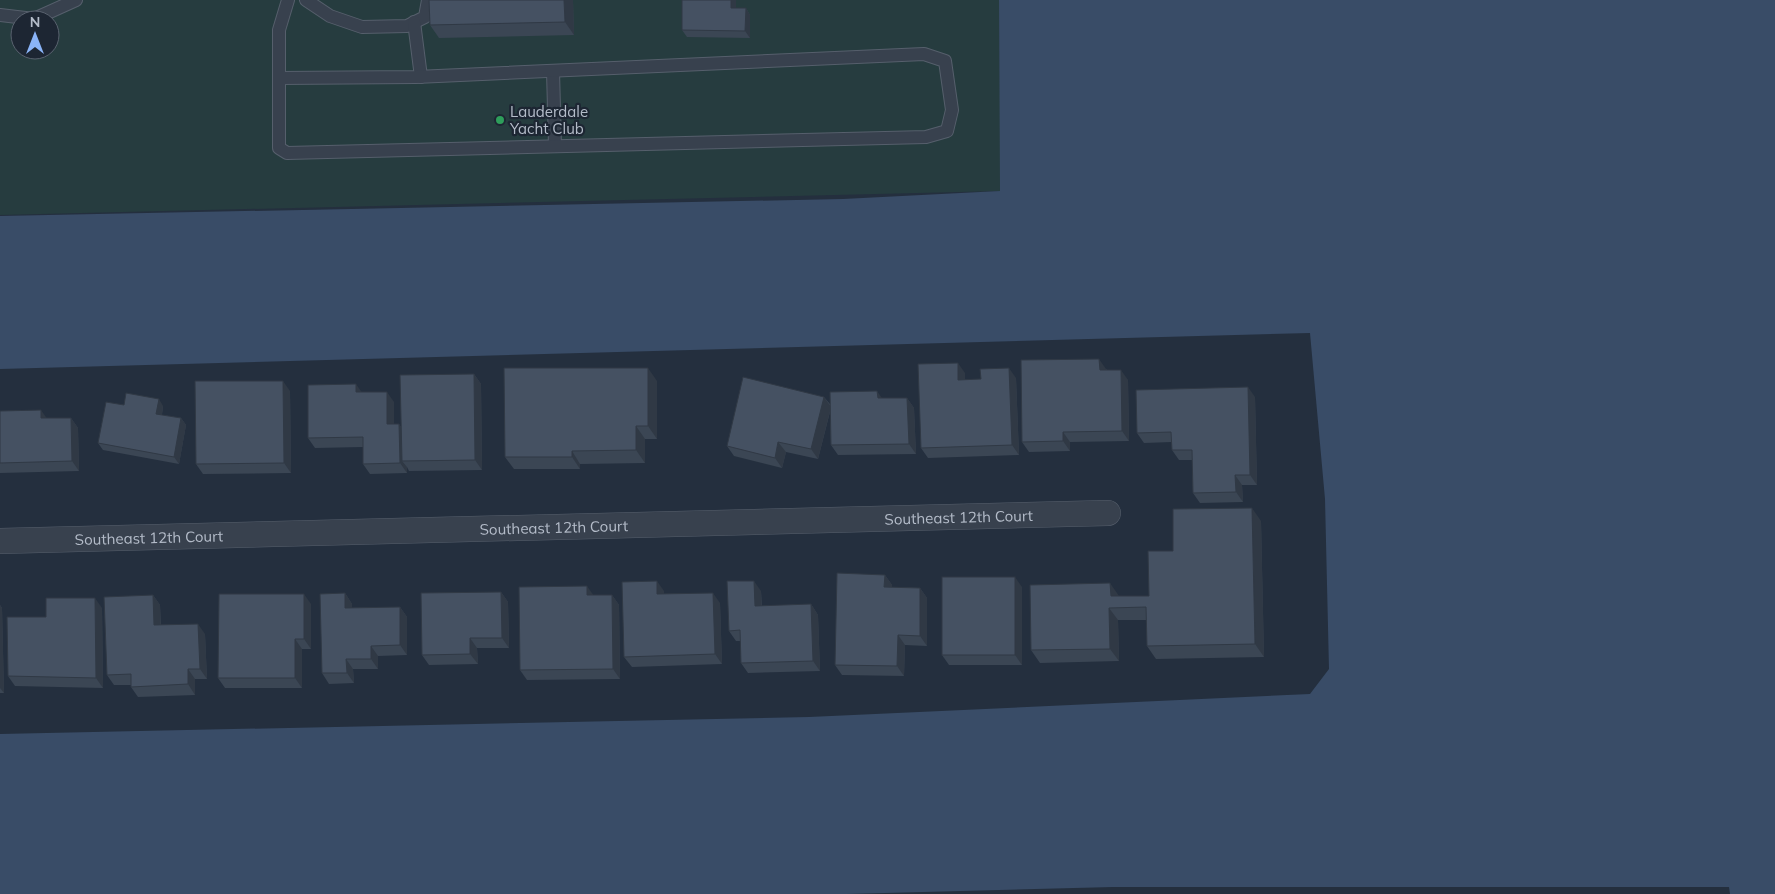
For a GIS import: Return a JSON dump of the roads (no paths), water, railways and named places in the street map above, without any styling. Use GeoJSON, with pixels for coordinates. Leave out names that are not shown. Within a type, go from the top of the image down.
{"type":"FeatureCollection","features":[{"type":"Feature","properties":{"kind":"street","name":"Southeast 12th Court"},"geometry":{"type":"LineString","coordinates":[[0,541],[1108,513]]}},
{"type":"Feature","properties":{"kind":"lane"},"geometry":{"type":"LineString","coordinates":[[0,15],[34,20],[76,0]]}},
{"type":"Feature","properties":{"kind":"lane"},"geometry":{"type":"LineString","coordinates":[[279,78],[421,77],[924,54],[945,61],[952,110],[947,131],[926,137],[287,153],[279,148],[279,78],[279,30],[288,0]]}},
{"type":"Feature","properties":{"kind":"lane"},"geometry":{"type":"LineString","coordinates":[[306,0],[330,16],[362,27],[407,26],[425,17],[428,0]]}},
{"type":"Feature","properties":{"kind":"lane"},"geometry":{"type":"LineString","coordinates":[[414,22],[421,77]]}},
{"type":"Feature","properties":{"kind":"lane"},"geometry":{"type":"LineString","coordinates":[[553,71],[555,146]]}},
{"type":"Feature","properties":{"kind":"water"},"geometry":{"type":"Polygon","coordinates":[[[999,0],[1775,0],[1775,894],[1730,894],[1729,887],[1113,887],[847,894],[0,894],[0,734],[809,717],[1310,694],[1329,669],[1325,499],[1310,333],[0,369],[0,216],[843,199],[1000,191],[999,0]]]}},
{"type":"Feature","properties":{"kind":"place","name":"Lauderdale Yacht Club"},"geometry":{"type":"Point","coordinates":[500,120]}}]}
